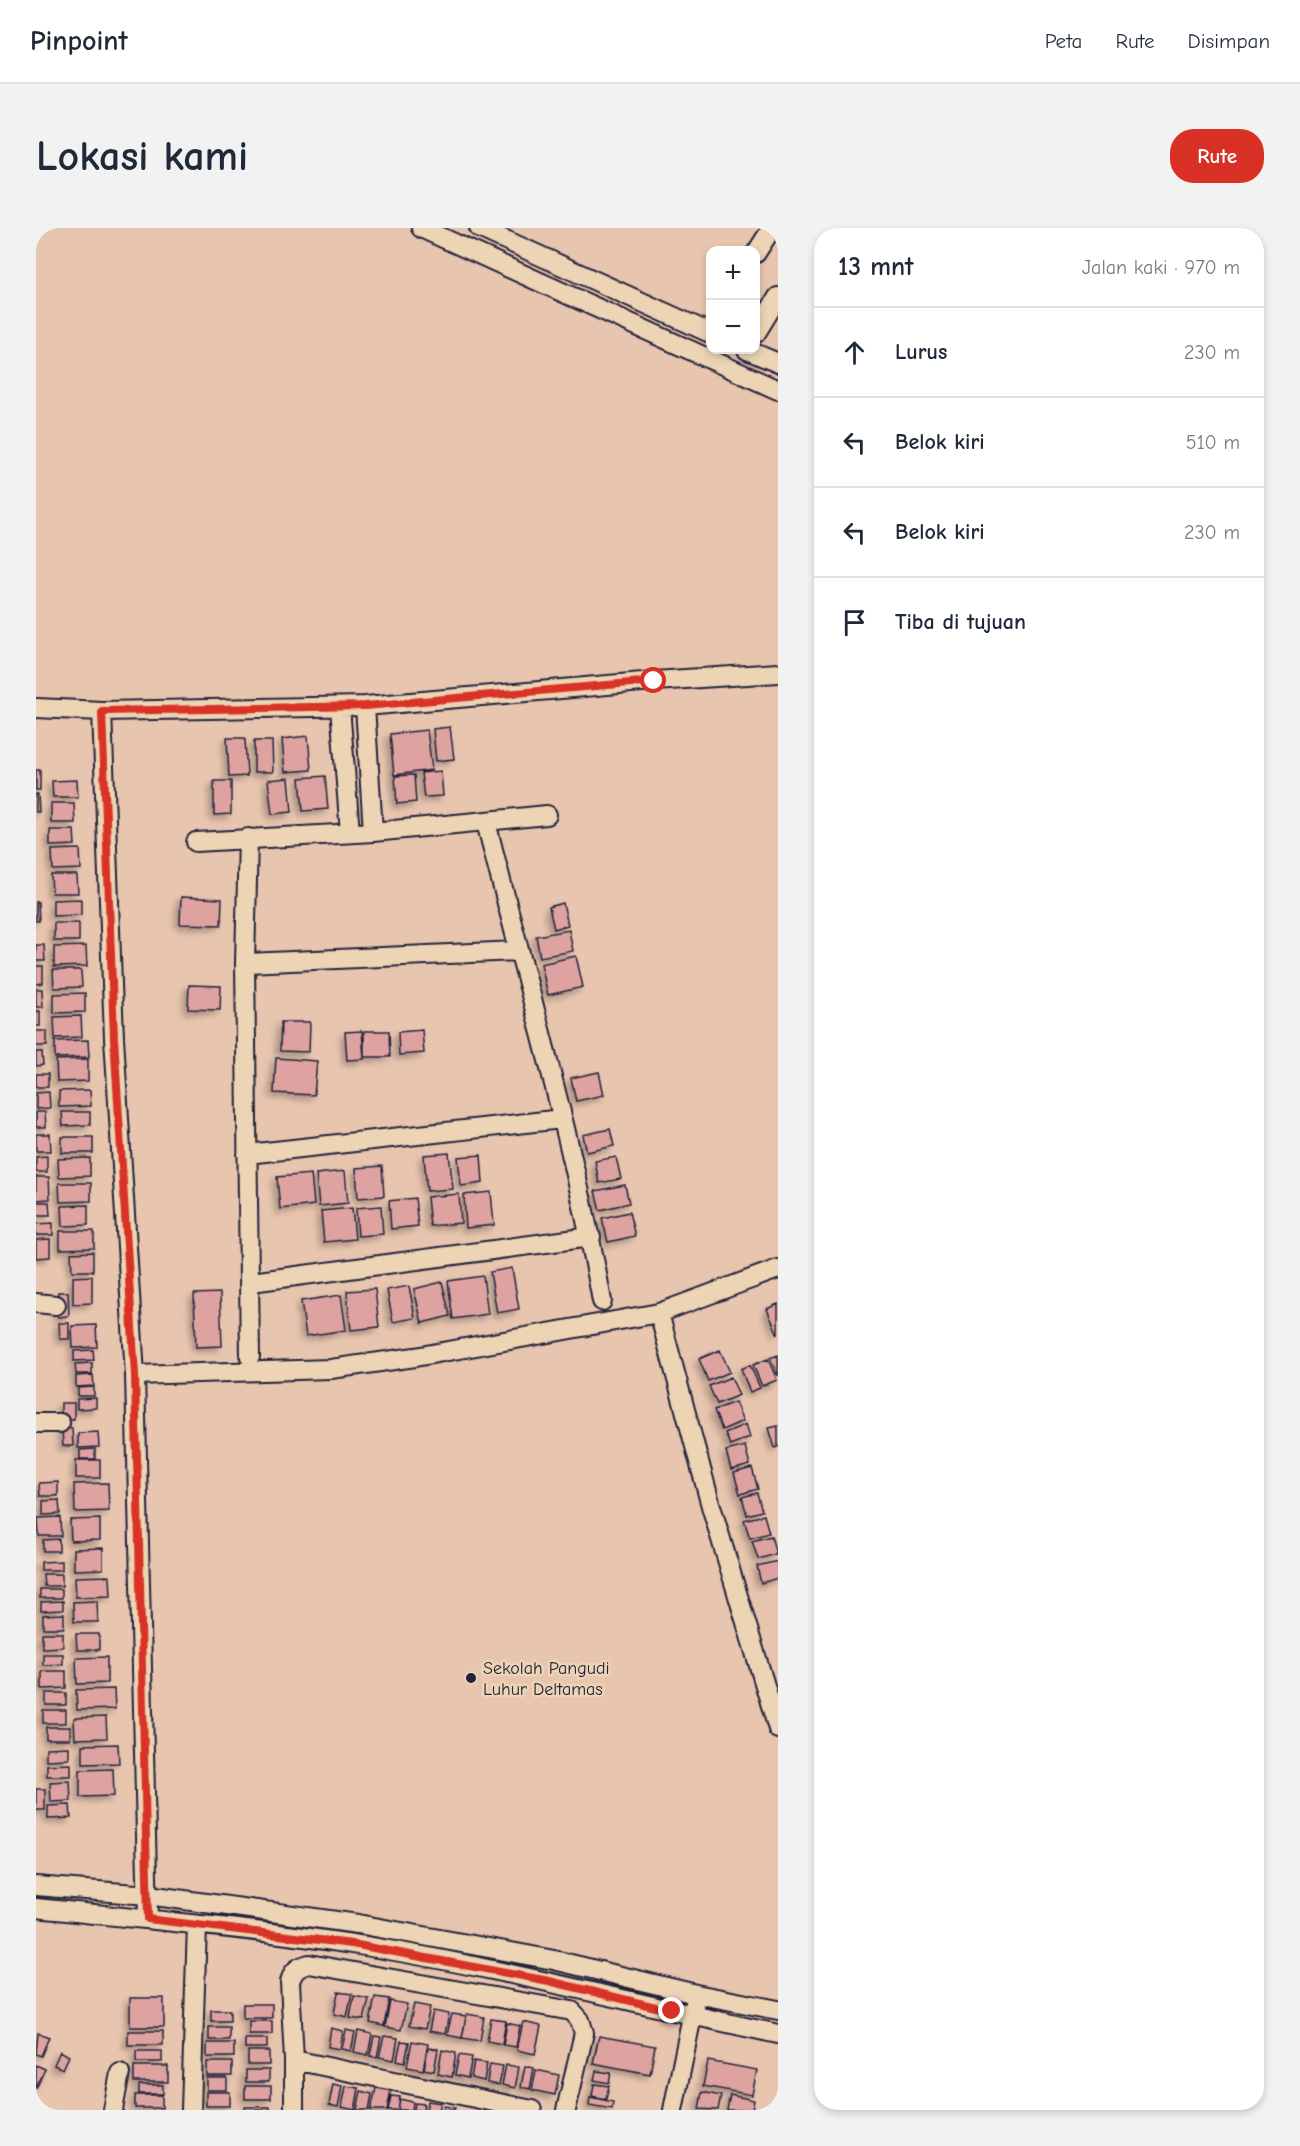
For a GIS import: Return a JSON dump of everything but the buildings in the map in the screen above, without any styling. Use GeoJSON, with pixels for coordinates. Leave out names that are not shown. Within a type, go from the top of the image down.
{"type":"FeatureCollection","features":[{"type":"Feature","properties":{"kind":"street"},"geometry":{"type":"LineString","coordinates":[[421,228],[778,390]]}},
{"type":"Feature","properties":{"kind":"street"},"geometry":{"type":"LineString","coordinates":[[479,228],[706,328]]}},
{"type":"Feature","properties":{"kind":"street"},"geometry":{"type":"LineString","coordinates":[[760,248],[772,228]]}},
{"type":"Feature","properties":{"kind":"street"},"geometry":{"type":"LineString","coordinates":[[760,326],[778,297]]}},
{"type":"Feature","properties":{"kind":"street"},"geometry":{"type":"LineString","coordinates":[[697,353],[706,335]]}},
{"type":"Feature","properties":{"kind":"street"},"geometry":{"type":"LineString","coordinates":[[738,372],[745,354]]}},
{"type":"Feature","properties":{"kind":"street"},"geometry":{"type":"LineString","coordinates":[[756,354],[778,363]]}},
{"type":"Feature","properties":{"kind":"street"},"geometry":{"type":"LineString","coordinates":[[36,708],[102,711],[365,706],[654,681],[778,673]]}},
{"type":"Feature","properties":{"kind":"street"},"geometry":{"type":"LineString","coordinates":[[365,706],[373,832]]}},
{"type":"Feature","properties":{"kind":"street"},"geometry":{"type":"LineString","coordinates":[[340,707],[350,833]]}},
{"type":"Feature","properties":{"kind":"street"},"geometry":{"type":"LineString","coordinates":[[102,711],[114,1038],[135,1375],[148,1919]]}},
{"type":"Feature","properties":{"kind":"street"},"geometry":{"type":"LineString","coordinates":[[196,842],[373,832],[547,815]]}},
{"type":"Feature","properties":{"kind":"street"},"geometry":{"type":"LineString","coordinates":[[486,822],[591,1237],[602,1301]]}},
{"type":"Feature","properties":{"kind":"street"},"geometry":{"type":"LineString","coordinates":[[248,838],[245,963],[251,1282],[250,1357]]}},
{"type":"Feature","properties":{"kind":"street"},"geometry":{"type":"LineString","coordinates":[[245,963],[519,951]]}},
{"type":"Feature","properties":{"kind":"street"},"geometry":{"type":"LineString","coordinates":[[247,1154],[562,1119]]}},
{"type":"Feature","properties":{"kind":"street"},"geometry":{"type":"LineString","coordinates":[[251,1282],[591,1237]]}},
{"type":"Feature","properties":{"kind":"street"},"geometry":{"type":"LineString","coordinates":[[135,1375],[331,1369],[415,1357],[659,1313],[778,1269]]}},
{"type":"Feature","properties":{"kind":"street"},"geometry":{"type":"LineString","coordinates":[[36,1303],[56,1305]]}},
{"type":"Feature","properties":{"kind":"street"},"geometry":{"type":"LineString","coordinates":[[659,1313],[711,1506],[778,1729]]}},
{"type":"Feature","properties":{"kind":"street"},"geometry":{"type":"LineString","coordinates":[[36,1424],[60,1423]]}},
{"type":"Feature","properties":{"kind":"street"},"geometry":{"type":"LineString","coordinates":[[36,1886],[148,1895],[358,1924],[554,1960],[696,1994],[778,2010]]}},
{"type":"Feature","properties":{"kind":"street"},"geometry":{"type":"LineString","coordinates":[[36,1908],[352,1944],[549,1981],[692,2016],[778,2034]]}},
{"type":"Feature","properties":{"kind":"street"},"geometry":{"type":"LineString","coordinates":[[191,2110],[197,1925]]}},
{"type":"Feature","properties":{"kind":"street"},"geometry":{"type":"LineString","coordinates":[[294,2110],[290,1982],[292,1972],[309,1964],[572,2012],[582,2025],[584,2033],[566,2110]]}},
{"type":"Feature","properties":{"kind":"street"},"geometry":{"type":"LineString","coordinates":[[673,2110],[696,1994]]}},
{"type":"Feature","properties":{"kind":"street"},"geometry":{"type":"LineString","coordinates":[[294,2060],[532,2110]]}},
{"type":"Feature","properties":{"kind":"street"},"geometry":{"type":"LineString","coordinates":[[113,2110],[120,2073]]}},
{"type":"Feature","properties":{"kind":"place","name":"Sekolah Pangudi Luhur Deltamas"},"geometry":{"type":"Point","coordinates":[471,1678]}},
{"type":"Feature","properties":{"kind":"route"},"geometry":{"type":"LineString","coordinates":[[654,681],[365,706],[102,711],[114,1038],[135,1375],[148,1919],[352,1944],[549,1981],[672,2011]]}}]}
